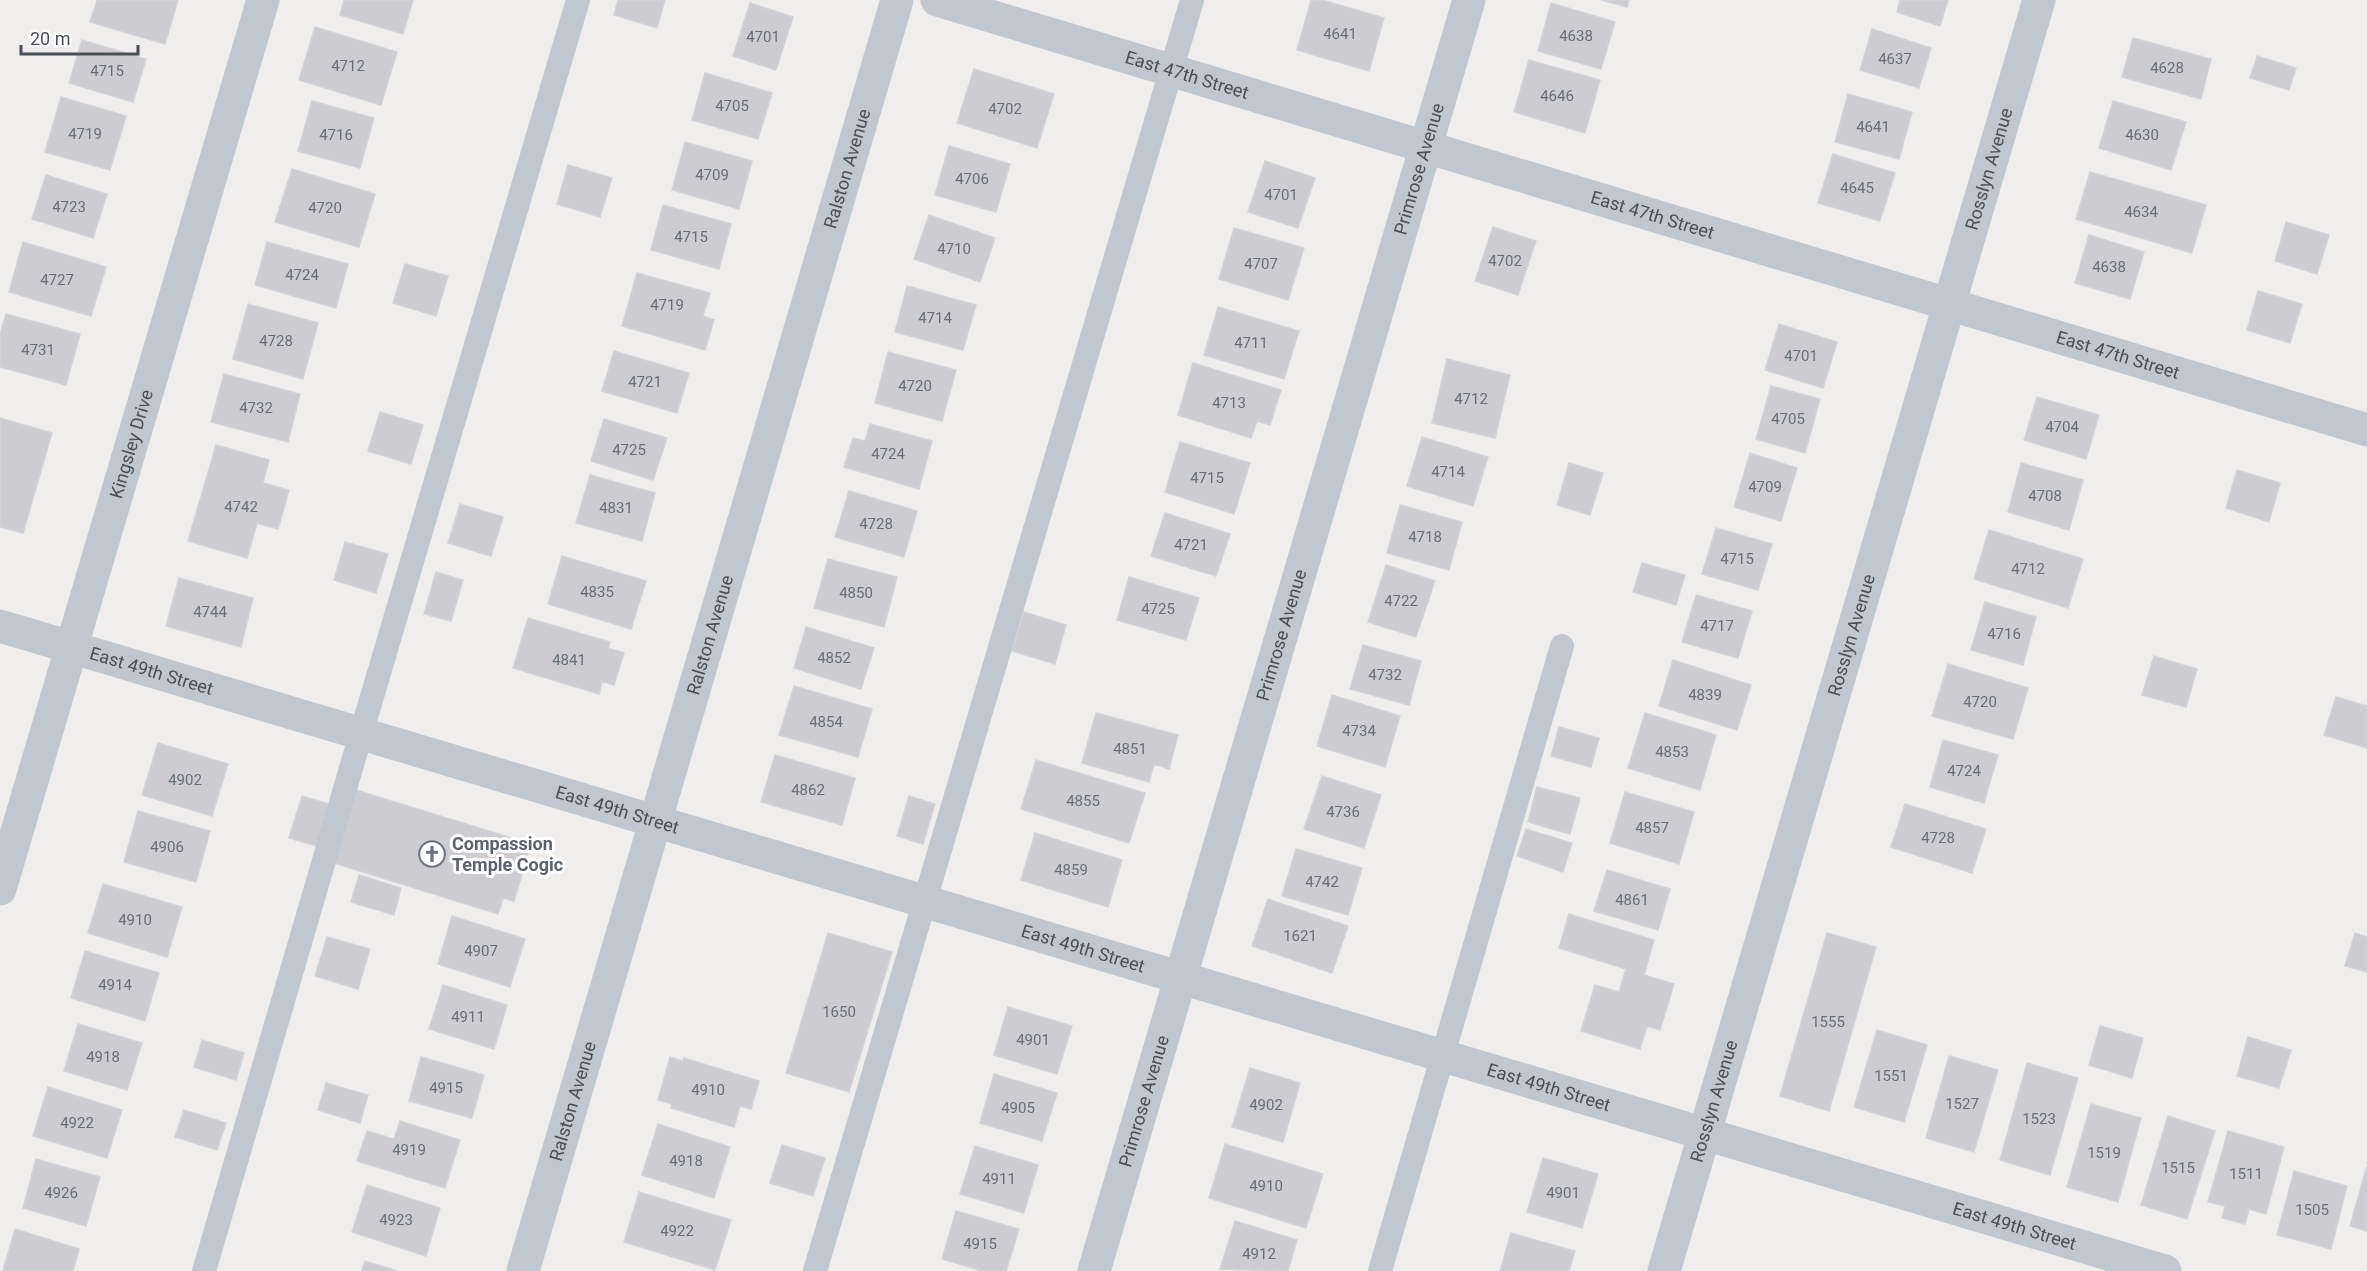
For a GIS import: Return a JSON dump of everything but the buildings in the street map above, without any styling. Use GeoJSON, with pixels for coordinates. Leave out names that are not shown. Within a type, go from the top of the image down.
{"type":"FeatureCollection","features":[{"type":"Feature","properties":{"kind":"street","name":"Kingsley Drive"},"geometry":{"type":"LineString","coordinates":[[0,889],[262,0]]}},
{"type":"Feature","properties":{"kind":"street","name":"Ralston Avenue"},"geometry":{"type":"LineString","coordinates":[[523,1271],[897,0]]}},
{"type":"Feature","properties":{"kind":"street","name":"East 47th Street"},"geometry":{"type":"LineString","coordinates":[[938,0],[2367,430]]}},
{"type":"Feature","properties":{"kind":"street","name":"Primrose Avenue"},"geometry":{"type":"LineString","coordinates":[[1094,1271],[1469,0]]}},
{"type":"Feature","properties":{"kind":"street","name":"Rosslyn Avenue"},"geometry":{"type":"LineString","coordinates":[[1664,1271],[2039,0]]}},
{"type":"Feature","properties":{"kind":"street","name":"East 49th Street"},"geometry":{"type":"LineString","coordinates":[[0,626],[2165,1271]]}},
{"type":"Feature","properties":{"kind":"lane"},"geometry":{"type":"LineString","coordinates":[[204,1271],[578,0]]}},
{"type":"Feature","properties":{"kind":"lane"},"geometry":{"type":"LineString","coordinates":[[815,1271],[1192,0]]}},
{"type":"Feature","properties":{"kind":"lane"},"geometry":{"type":"LineString","coordinates":[[1380,1271],[1563,646]]}},
{"type":"Feature","properties":{"kind":"place","name":"Compassion Temple Cogic"},"geometry":{"type":"Point","coordinates":[432,854]}}]}
